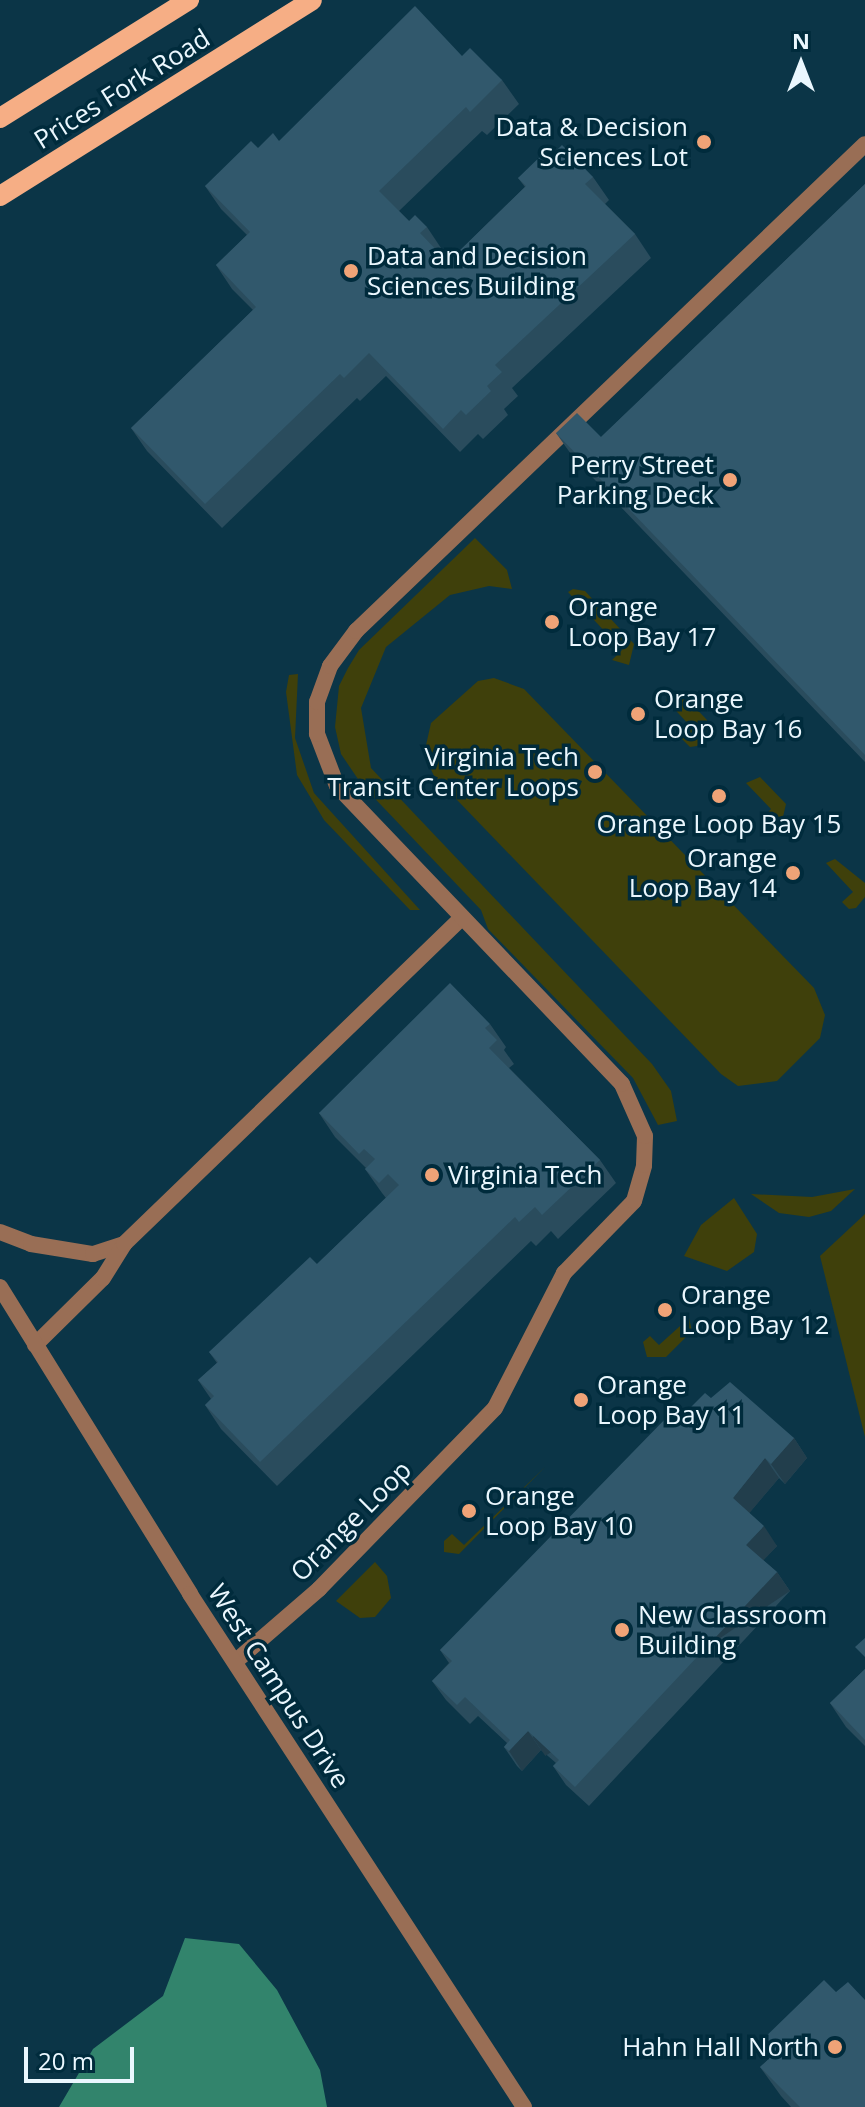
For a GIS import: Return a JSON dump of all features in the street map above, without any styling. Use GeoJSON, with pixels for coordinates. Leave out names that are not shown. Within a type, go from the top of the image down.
{"type":"FeatureCollection","features":[{"type":"Feature","properties":{"kind":"main road","name":"Prices Fork Road"},"geometry":{"type":"LineString","coordinates":[[0,118],[189,0]]}},
{"type":"Feature","properties":{"kind":"main road","name":"Prices Fork Road"},"geometry":{"type":"LineString","coordinates":[[0,196],[312,0]]}},
{"type":"Feature","properties":{"kind":"street","name":"Orange Loop"},"geometry":{"type":"LineString","coordinates":[[236,1661],[319,1589],[495,1408],[564,1273],[634,1201],[645,1136],[622,1084],[460,920],[348,801],[329,773],[317,734],[317,702],[330,666],[356,631],[865,144]]}},
{"type":"Feature","properties":{"kind":"street"},"geometry":{"type":"LineString","coordinates":[[35,1345],[103,1278],[124,1244],[460,920]]}},
{"type":"Feature","properties":{"kind":"street"},"geometry":{"type":"LineString","coordinates":[[0,1232],[31,1244],[93,1254],[124,1244]]}},
{"type":"Feature","properties":{"kind":"street","name":"West Campus Drive"},"geometry":{"type":"LineString","coordinates":[[0,1287],[236,1661],[524,2107]]}},
{"type":"Feature","properties":{"kind":"shaded area"},"geometry":{"type":"Polygon","coordinates":[[[475,538],[507,570],[512,589],[489,586],[450,595],[386,647],[361,708],[371,768],[652,1064],[671,1091],[677,1121],[658,1125],[633,1078],[488,929],[481,910],[362,785],[341,754],[335,727],[339,686],[359,650],[475,538]]]}},
{"type":"Feature","properties":{"kind":"shaded area"},"geometry":{"type":"Polygon","coordinates":[[[573,589],[585,591],[634,644],[629,665],[612,660],[622,650],[568,592],[573,589]]]}},
{"type":"Feature","properties":{"kind":"shaded area"},"geometry":{"type":"Polygon","coordinates":[[[298,674],[295,738],[314,793],[420,910],[410,910],[324,820],[297,775],[286,692],[289,675],[298,674]]]}},
{"type":"Feature","properties":{"kind":"shaded area"},"geometry":{"type":"Polygon","coordinates":[[[494,678],[524,689],[814,988],[825,1015],[820,1038],[777,1081],[738,1086],[721,1074],[434,776],[424,754],[431,723],[478,681],[494,678]]]}},
{"type":"Feature","properties":{"kind":"shaded area"},"geometry":{"type":"Polygon","coordinates":[[[675,694],[685,697],[707,720],[706,736],[697,746],[690,747],[682,739],[692,728],[666,700],[675,694]]]}},
{"type":"Feature","properties":{"kind":"shaded area"},"geometry":{"type":"Polygon","coordinates":[[[760,777],[786,804],[782,821],[773,829],[762,819],[771,809],[746,783],[760,777]]]}},
{"type":"Feature","properties":{"kind":"shaded area"},"geometry":{"type":"Polygon","coordinates":[[[835,859],[865,883],[865,897],[856,908],[849,909],[842,902],[853,892],[826,863],[835,859]]]}},
{"type":"Feature","properties":{"kind":"shaded area"},"geometry":{"type":"Polygon","coordinates":[[[855,1189],[831,1211],[809,1217],[779,1213],[751,1194],[812,1197],[855,1189]]]}},
{"type":"Feature","properties":{"kind":"shaded area"},"geometry":{"type":"Polygon","coordinates":[[[734,1198],[757,1234],[754,1252],[727,1271],[684,1256],[701,1225],[734,1198]]]}},
{"type":"Feature","properties":{"kind":"shaded area"},"geometry":{"type":"Polygon","coordinates":[[[865,1214],[865,1437],[820,1256],[865,1214]]]}},
{"type":"Feature","properties":{"kind":"shaded area"},"geometry":{"type":"Polygon","coordinates":[[[689,1318],[692,1331],[666,1357],[647,1357],[643,1342],[650,1336],[659,1345],[689,1318]]]}},
{"type":"Feature","properties":{"kind":"shaded area"},"geometry":{"type":"Polygon","coordinates":[[[545,1467],[459,1554],[444,1552],[444,1541],[452,1534],[464,1545],[545,1467]]]}},
{"type":"Feature","properties":{"kind":"shaded area"},"geometry":{"type":"Polygon","coordinates":[[[375,1562],[387,1576],[391,1598],[375,1617],[360,1618],[336,1601],[375,1562]]]}},
{"type":"Feature","properties":{"kind":"shaded area"},"geometry":{"type":"Polygon","coordinates":[[[185,1938],[239,1944],[277,1990],[320,2070],[327,2107],[59,2107],[93,2049],[163,1996],[185,1938]]]}},
{"type":"Feature","properties":{"kind":"building","name":"Data and Decision Sciences Building"},"geometry":{"type":"Polygon","coordinates":[[[415,6],[462,56],[470,48],[502,80],[470,112],[466,107],[379,191],[409,221],[415,215],[427,227],[420,233],[448,262],[526,186],[518,178],[550,147],[554,153],[562,145],[593,177],[585,184],[635,234],[495,365],[502,372],[487,386],[491,391],[466,415],[461,410],[443,429],[369,353],[344,378],[340,374],[205,504],[131,428],[256,307],[216,265],[250,232],[205,186],[251,141],[258,148],[273,133],[279,141],[415,6]]]}},
{"type":"Feature","properties":{"kind":"building","name":"Perry Street Parking Deck"},"geometry":{"type":"Polygon","coordinates":[[[865,184],[865,755],[556,433],[577,413],[601,437],[865,184]]]}},
{"type":"Feature","properties":{"kind":"building"},"geometry":{"type":"Polygon","coordinates":[[[450,983],[490,1024],[485,1028],[497,1040],[489,1048],[600,1160],[542,1215],[535,1207],[519,1222],[515,1217],[260,1462],[205,1405],[214,1396],[198,1380],[218,1362],[209,1352],[310,1257],[317,1264],[399,1185],[388,1174],[379,1183],[365,1169],[375,1159],[364,1149],[359,1154],[319,1113],[450,983]]]}},
{"type":"Feature","properties":{"kind":"building","name":"New Classroom Building"},"geometry":{"type":"Polygon","coordinates":[[[730,1382],[794,1438],[771,1464],[765,1458],[733,1498],[764,1526],[746,1545],[777,1572],[575,1787],[553,1766],[559,1760],[528,1731],[509,1751],[504,1747],[510,1740],[465,1697],[457,1705],[432,1681],[452,1661],[440,1650],[669,1415],[676,1422],[705,1393],[711,1398],[730,1382]]]}},
{"type":"Feature","properties":{"kind":"building"},"geometry":{"type":"Polygon","coordinates":[[[865,1638],[865,1657],[855,1647],[865,1638]]]}},
{"type":"Feature","properties":{"kind":"building"},"geometry":{"type":"Polygon","coordinates":[[[865,1669],[865,1740],[830,1703],[865,1669]]]}},
{"type":"Feature","properties":{"kind":"building"},"geometry":{"type":"Polygon","coordinates":[[[824,1980],[836,1992],[848,1982],[865,2000],[865,2107],[800,2107],[760,2067],[772,2056],[759,2043],[824,1980]]]}},
{"type":"Feature","properties":{"kind":"place","name":"Data & Decision Sciences Lot"},"geometry":{"type":"Point","coordinates":[704,142]}},
{"type":"Feature","properties":{"kind":"place","name":"Data and Decision Sciences Building"},"geometry":{"type":"Point","coordinates":[351,271]}},
{"type":"Feature","properties":{"kind":"place","name":"Perry Street Parking Deck"},"geometry":{"type":"Point","coordinates":[730,480]}},
{"type":"Feature","properties":{"kind":"place","name":"Orange Loop Bay 17"},"geometry":{"type":"Point","coordinates":[552,622]}},
{"type":"Feature","properties":{"kind":"place","name":"Orange Loop Bay 16"},"geometry":{"type":"Point","coordinates":[638,714]}},
{"type":"Feature","properties":{"kind":"place","name":"Virginia Tech Transit Center Loops"},"geometry":{"type":"Point","coordinates":[595,772]}},
{"type":"Feature","properties":{"kind":"place","name":"Orange Loop Bay 15"},"geometry":{"type":"Point","coordinates":[719,796]}},
{"type":"Feature","properties":{"kind":"place","name":"Orange Loop Bay 14"},"geometry":{"type":"Point","coordinates":[793,873]}},
{"type":"Feature","properties":{"kind":"place","name":"Virginia Tech"},"geometry":{"type":"Point","coordinates":[432,1175]}},
{"type":"Feature","properties":{"kind":"place","name":"Orange Loop Bay 12"},"geometry":{"type":"Point","coordinates":[665,1310]}},
{"type":"Feature","properties":{"kind":"place","name":"Orange Loop Bay 11"},"geometry":{"type":"Point","coordinates":[581,1400]}},
{"type":"Feature","properties":{"kind":"place","name":"Orange Loop Bay 10"},"geometry":{"type":"Point","coordinates":[469,1511]}},
{"type":"Feature","properties":{"kind":"place","name":"New Classroom Building"},"geometry":{"type":"Point","coordinates":[622,1630]}},
{"type":"Feature","properties":{"kind":"place","name":"Hahn Hall North"},"geometry":{"type":"Point","coordinates":[835,2047]}}]}
